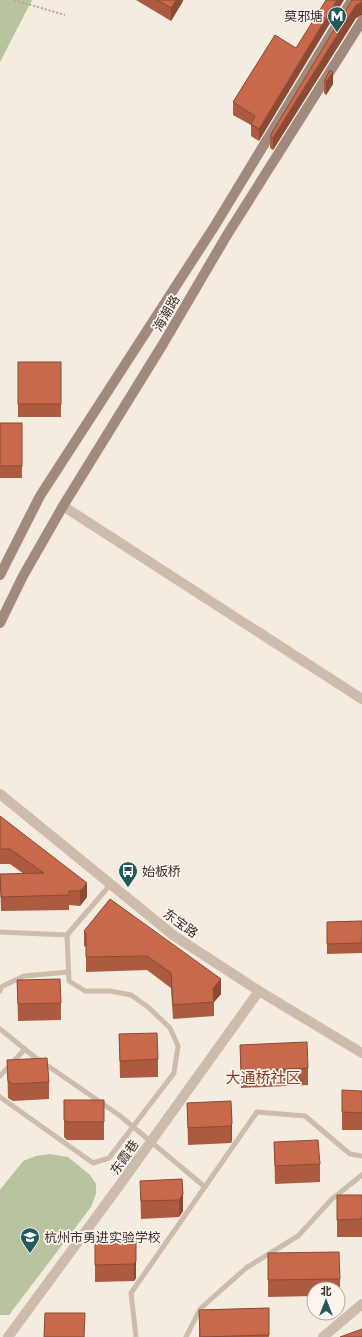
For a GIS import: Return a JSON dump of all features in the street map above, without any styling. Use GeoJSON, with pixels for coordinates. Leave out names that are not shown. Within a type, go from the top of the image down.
{"type":"FeatureCollection","features":[{"type":"Feature","properties":{"kind":"main road","name":"海潮路"},"geometry":{"type":"LineString","coordinates":[[0,575],[40,496],[214,227],[352,0]]}},
{"type":"Feature","properties":{"kind":"main road","name":"海潮路"},"geometry":{"type":"LineString","coordinates":[[0,623],[23,576],[64,506],[227,236],[362,21]]}},
{"type":"Feature","properties":{"kind":"street"},"geometry":{"type":"LineString","coordinates":[[64,506],[362,699]]}},
{"type":"Feature","properties":{"kind":"street","name":"东宝路"},"geometry":{"type":"LineString","coordinates":[[0,794],[173,935],[259,991],[362,1053]]}},
{"type":"Feature","properties":{"kind":"street","name":"东霞巷"},"geometry":{"type":"LineString","coordinates":[[8,1337],[152,1141],[259,991]]}},
{"type":"Feature","properties":{"kind":"street"},"geometry":{"type":"LineString","coordinates":[[323,1337],[362,1304]]}},
{"type":"Feature","properties":{"kind":"lane"},"geometry":{"type":"LineString","coordinates":[[0,1097],[93,1163],[109,1158],[174,1073],[178,1046],[170,1028],[148,1007],[131,995],[110,991],[85,991],[69,981],[67,935],[110,885]]}},
{"type":"Feature","properties":{"kind":"lane"},"geometry":{"type":"LineString","coordinates":[[0,932],[67,935]]}},
{"type":"Feature","properties":{"kind":"lane"},"geometry":{"type":"LineString","coordinates":[[0,991],[2,987],[24,976],[68,972]]}},
{"type":"Feature","properties":{"kind":"lane"},"geometry":{"type":"LineString","coordinates":[[0,1029],[25,1049],[133,1126],[205,1187]]}},
{"type":"Feature","properties":{"kind":"lane"},"geometry":{"type":"LineString","coordinates":[[0,1076],[25,1049]]}},
{"type":"Feature","properties":{"kind":"lane"},"geometry":{"type":"LineString","coordinates":[[136,1337],[131,1293],[257,1112],[305,1116],[350,1154],[362,1156]]}},
{"type":"Feature","properties":{"kind":"lane"},"geometry":{"type":"LineString","coordinates":[[186,1337],[200,1309],[246,1268],[298,1236],[332,1199],[362,1175]]}},
{"type":"Feature","properties":{"kind":"path"},"geometry":{"type":"LineString","coordinates":[[14,0],[65,15]]}},
{"type":"Feature","properties":{"kind":"green space"},"geometry":{"type":"Polygon","coordinates":[[[0,0],[32,0],[0,62],[0,0]]]}},
{"type":"Feature","properties":{"kind":"green space","name":"杭州市勇进实验学校"},"geometry":{"type":"Polygon","coordinates":[[[50,1154],[68,1157],[90,1175],[96,1184],[96,1194],[91,1207],[9,1315],[0,1315],[0,1190],[23,1161],[36,1156],[50,1154]]]}},
{"type":"Feature","properties":{"kind":"building"},"geometry":{"type":"Polygon","coordinates":[[[157,0],[176,0],[171,8],[157,0]]]}},
{"type":"Feature","properties":{"kind":"building"},"geometry":{"type":"Polygon","coordinates":[[[326,0],[337,0],[259,129],[251,124],[255,116],[233,102],[275,35],[296,48],[326,0]]]}},
{"type":"Feature","properties":{"kind":"building"},"geometry":{"type":"Polygon","coordinates":[[[352,0],[362,0],[362,2],[356,5],[273,138],[270,136],[352,0]]]}},
{"type":"Feature","properties":{"kind":"building"},"geometry":{"type":"Polygon","coordinates":[[[330,70],[333,72],[326,82],[324,81],[330,70]]]}},
{"type":"Feature","properties":{"kind":"building"},"geometry":{"type":"Polygon","coordinates":[[[18,362],[61,362],[61,404],[18,404],[18,362]]]}},
{"type":"Feature","properties":{"kind":"building"},"geometry":{"type":"Polygon","coordinates":[[[0,423],[22,423],[22,466],[0,466],[0,423]]]}},
{"type":"Feature","properties":{"kind":"building"},"geometry":{"type":"Polygon","coordinates":[[[0,816],[87,883],[80,891],[69,891],[69,895],[1,897],[0,874],[44,873],[10,849],[0,849],[0,816]]]}},
{"type":"Feature","properties":{"kind":"building"},"geometry":{"type":"Polygon","coordinates":[[[110,899],[221,979],[213,988],[214,1002],[173,1005],[171,973],[147,956],[86,957],[86,933],[84,931],[110,899]]]}},
{"type":"Feature","properties":{"kind":"building"},"geometry":{"type":"Polygon","coordinates":[[[362,921],[362,943],[327,944],[327,922],[362,921]]]}},
{"type":"Feature","properties":{"kind":"building"},"geometry":{"type":"Polygon","coordinates":[[[60,979],[61,1003],[18,1004],[17,980],[60,979]]]}},
{"type":"Feature","properties":{"kind":"building"},"geometry":{"type":"Polygon","coordinates":[[[157,1033],[158,1059],[120,1061],[119,1034],[157,1033]]]}},
{"type":"Feature","properties":{"kind":"building"},"geometry":{"type":"Polygon","coordinates":[[[307,1042],[308,1068],[241,1071],[240,1045],[307,1042]]]}},
{"type":"Feature","properties":{"kind":"building"},"geometry":{"type":"Polygon","coordinates":[[[47,1058],[49,1082],[13,1084],[8,1081],[7,1060],[47,1058]]]}},
{"type":"Feature","properties":{"kind":"building"},"geometry":{"type":"Polygon","coordinates":[[[342,1090],[362,1091],[362,1113],[342,1112],[342,1090]]]}},
{"type":"Feature","properties":{"kind":"building"},"geometry":{"type":"Polygon","coordinates":[[[64,1100],[104,1100],[104,1122],[67,1122],[64,1120],[64,1100]]]}},
{"type":"Feature","properties":{"kind":"building"},"geometry":{"type":"Polygon","coordinates":[[[231,1101],[231,1126],[188,1128],[187,1103],[231,1101]]]}},
{"type":"Feature","properties":{"kind":"building"},"geometry":{"type":"Polygon","coordinates":[[[318,1140],[320,1164],[275,1166],[274,1142],[318,1140]]]}},
{"type":"Feature","properties":{"kind":"building"},"geometry":{"type":"Polygon","coordinates":[[[182,1179],[183,1194],[179,1200],[141,1201],[140,1181],[182,1179]]]}},
{"type":"Feature","properties":{"kind":"building"},"geometry":{"type":"Polygon","coordinates":[[[337,1195],[362,1195],[362,1219],[337,1220],[337,1195]]]}},
{"type":"Feature","properties":{"kind":"building"},"geometry":{"type":"Polygon","coordinates":[[[95,1240],[136,1240],[136,1261],[134,1264],[95,1265],[95,1240]]]}},
{"type":"Feature","properties":{"kind":"building"},"geometry":{"type":"Polygon","coordinates":[[[339,1252],[340,1279],[268,1280],[268,1253],[339,1252]]]}},
{"type":"Feature","properties":{"kind":"building"},"geometry":{"type":"Polygon","coordinates":[[[269,1308],[269,1335],[200,1337],[199,1310],[269,1308]]]}},
{"type":"Feature","properties":{"kind":"building"},"geometry":{"type":"Polygon","coordinates":[[[45,1313],[85,1313],[84,1337],[44,1337],[45,1313]]]}},
{"type":"Feature","properties":{"kind":"building"},"geometry":{"type":"Polygon","coordinates":[[[362,1329],[362,1337],[340,1337],[362,1329]]]}},
{"type":"Feature","properties":{"kind":"place","name":"莫邪塘"},"geometry":{"type":"Point","coordinates":[337,33]}},
{"type":"Feature","properties":{"kind":"place","name":"始板桥"},"geometry":{"type":"Point","coordinates":[128,888]}},
{"type":"Feature","properties":{"kind":"place","name":"杭州市勇进实验学校"},"geometry":{"type":"Point","coordinates":[30,1254]}},
{"type":"Feature","properties":{"kind":"district","name":"大通桥社区"},"geometry":{"type":"Point","coordinates":[263,1078]}}]}
